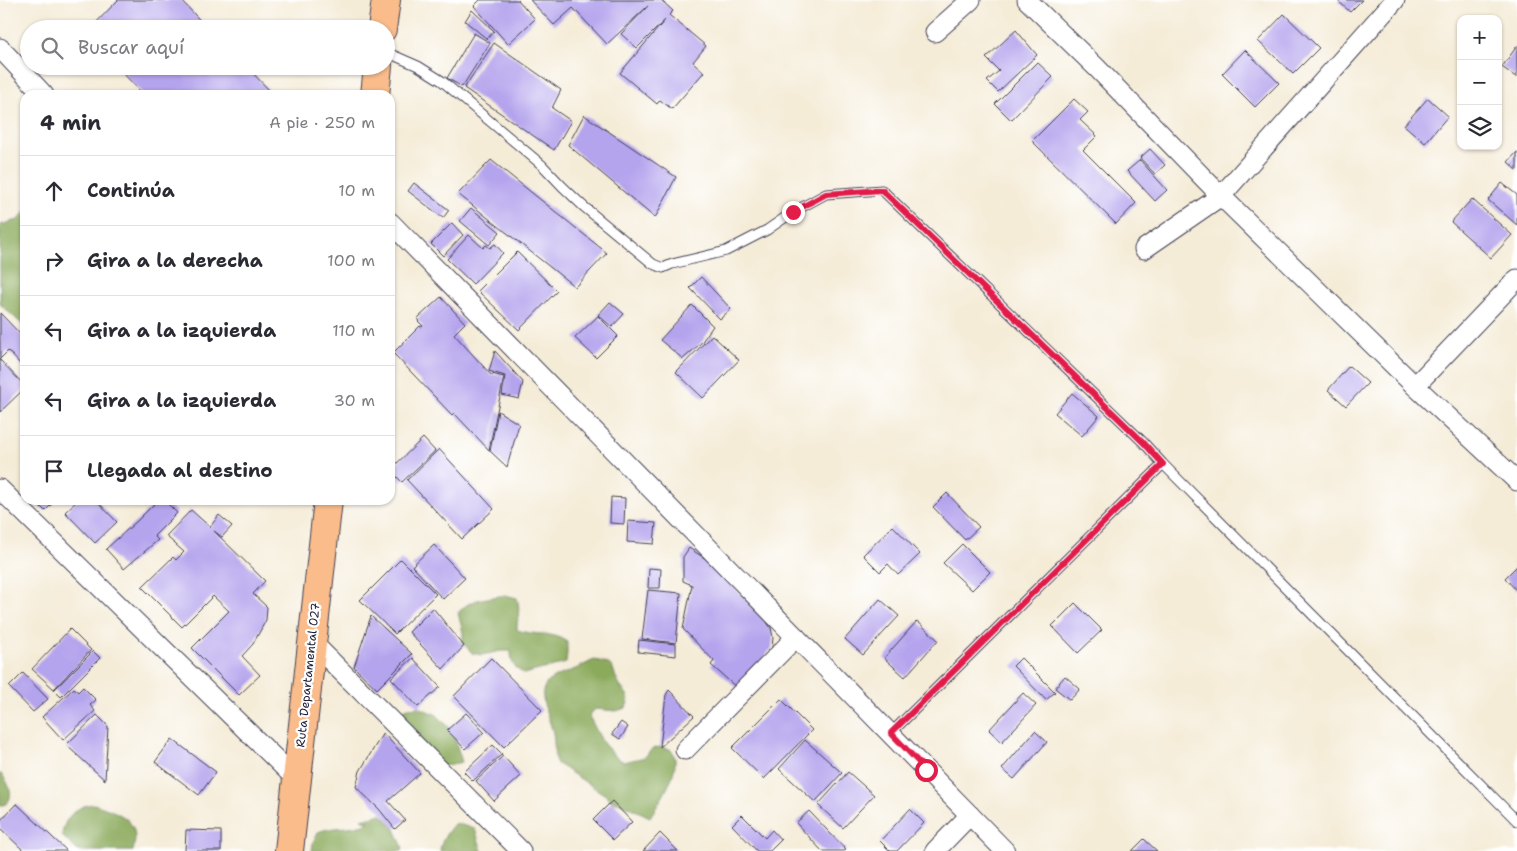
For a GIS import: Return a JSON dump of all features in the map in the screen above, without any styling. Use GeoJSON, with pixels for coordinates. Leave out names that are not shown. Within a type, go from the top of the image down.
{"type":"FeatureCollection","features":[{"type":"Feature","properties":{"kind":"main road"},"geometry":{"type":"LineString","coordinates":[[383,20],[386,0]]}},
{"type":"Feature","properties":{"kind":"main road"},"geometry":{"type":"LineString","coordinates":[[376,90],[377,75]]}},
{"type":"Feature","properties":{"kind":"main road","name":"Ruta Departamental 027"},"geometry":{"type":"LineString","coordinates":[[289,851],[327,505]]}},
{"type":"Feature","properties":{"kind":"street"},"geometry":{"type":"LineString","coordinates":[[935,32],[971,0]]}},
{"type":"Feature","properties":{"kind":"street"},"geometry":{"type":"LineString","coordinates":[[1027,0],[1097,68],[1221,196],[1415,386],[1517,481]]}},
{"type":"Feature","properties":{"kind":"street"},"geometry":{"type":"LineString","coordinates":[[1144,249],[1221,196],[1394,0]]}},
{"type":"Feature","properties":{"kind":"street"},"geometry":{"type":"LineString","coordinates":[[0,48],[20,69]]}},
{"type":"Feature","properties":{"kind":"street"},"geometry":{"type":"LineString","coordinates":[[25,75],[39,90]]}},
{"type":"Feature","properties":{"kind":"street"},"geometry":{"type":"LineString","coordinates":[[395,227],[1005,851]]}},
{"type":"Feature","properties":{"kind":"street"},"geometry":{"type":"LineString","coordinates":[[1415,386],[1517,279]]}},
{"type":"Feature","properties":{"kind":"street"},"geometry":{"type":"LineString","coordinates":[[0,489],[296,779]]}},
{"type":"Feature","properties":{"kind":"street"},"geometry":{"type":"LineString","coordinates":[[685,750],[796,637]]}},
{"type":"Feature","properties":{"kind":"street"},"geometry":{"type":"LineString","coordinates":[[311,642],[521,851]]}},
{"type":"Feature","properties":{"kind":"street"},"geometry":{"type":"LineString","coordinates":[[935,851],[970,815]]}},
{"type":"Feature","properties":{"kind":"lane"},"geometry":{"type":"LineString","coordinates":[[395,56],[418,66],[442,81],[542,165],[590,212],[653,264],[663,268],[672,264],[726,251],[767,230],[793,212],[826,194],[882,190],[1136,435],[1517,821]]}},
{"type":"Feature","properties":{"kind":"lane"},"geometry":{"type":"LineString","coordinates":[[891,733],[1163,464]]}},
{"type":"Feature","properties":{"kind":"green space"},"geometry":{"type":"Polygon","coordinates":[[[20,218],[20,322],[0,304],[0,225],[20,218]]]}},
{"type":"Feature","properties":{"kind":"green space"},"geometry":{"type":"Polygon","coordinates":[[[505,595],[517,598],[519,610],[517,630],[555,636],[567,642],[566,663],[524,674],[513,664],[511,651],[482,655],[472,653],[463,643],[463,633],[458,613],[474,601],[505,595]]]}},
{"type":"Feature","properties":{"kind":"green space"},"geometry":{"type":"Polygon","coordinates":[[[594,660],[607,663],[613,668],[620,686],[629,699],[626,708],[616,711],[595,709],[589,716],[603,743],[616,757],[624,762],[645,757],[652,749],[660,747],[670,749],[675,759],[675,766],[670,781],[650,817],[612,801],[556,763],[553,733],[543,701],[543,691],[547,683],[555,677],[594,660]]]}},
{"type":"Feature","properties":{"kind":"green space"},"geometry":{"type":"Polygon","coordinates":[[[418,707],[437,715],[452,730],[462,762],[442,766],[397,722],[399,712],[408,708],[418,707]]]}},
{"type":"Feature","properties":{"kind":"green space"},"geometry":{"type":"Polygon","coordinates":[[[0,773],[9,786],[10,796],[6,804],[0,806],[0,773]]]}},
{"type":"Feature","properties":{"kind":"green space"},"geometry":{"type":"Polygon","coordinates":[[[94,804],[120,814],[131,824],[135,840],[133,851],[78,851],[62,836],[65,824],[76,810],[94,804]]]}},
{"type":"Feature","properties":{"kind":"green space"},"geometry":{"type":"Polygon","coordinates":[[[381,814],[395,829],[403,848],[402,851],[312,851],[313,842],[318,832],[369,822],[362,819],[381,814]]]}},
{"type":"Feature","properties":{"kind":"green space"},"geometry":{"type":"Polygon","coordinates":[[[455,823],[475,829],[482,851],[440,851],[443,839],[455,823]]]}},
{"type":"Feature","properties":{"kind":"building"},"geometry":{"type":"Polygon","coordinates":[[[118,0],[181,0],[200,20],[99,20],[118,0]]]}},
{"type":"Feature","properties":{"kind":"building"},"geometry":{"type":"Polygon","coordinates":[[[480,0],[518,0],[535,19],[508,44],[474,6],[480,0]]]}},
{"type":"Feature","properties":{"kind":"building"},"geometry":{"type":"Polygon","coordinates":[[[530,0],[661,0],[673,11],[669,15],[706,46],[693,62],[704,72],[672,109],[660,100],[657,104],[620,73],[665,20],[637,48],[621,34],[648,6],[607,44],[573,8],[554,25],[530,0]]]}},
{"type":"Feature","properties":{"kind":"building"},"geometry":{"type":"Polygon","coordinates":[[[1337,0],[1362,0],[1350,12],[1337,0]]]}},
{"type":"Feature","properties":{"kind":"building"},"geometry":{"type":"Polygon","coordinates":[[[472,10],[494,31],[487,39],[465,21],[472,10]]]}},
{"type":"Feature","properties":{"kind":"building"},"geometry":{"type":"Polygon","coordinates":[[[1284,14],[1319,48],[1293,74],[1258,41],[1284,14]]]}},
{"type":"Feature","properties":{"kind":"building"},"geometry":{"type":"Polygon","coordinates":[[[1016,30],[1037,55],[998,92],[987,81],[999,71],[986,58],[1016,30]]]}},
{"type":"Feature","properties":{"kind":"building"},"geometry":{"type":"Polygon","coordinates":[[[474,33],[490,43],[462,87],[447,78],[474,33]]]}},
{"type":"Feature","properties":{"kind":"building"},"geometry":{"type":"Polygon","coordinates":[[[494,43],[561,90],[552,108],[571,121],[554,150],[464,88],[494,43]]]}},
{"type":"Feature","properties":{"kind":"building"},"geometry":{"type":"Polygon","coordinates":[[[1517,46],[1517,78],[1502,67],[1517,46]]]}},
{"type":"Feature","properties":{"kind":"building"},"geometry":{"type":"Polygon","coordinates":[[[1245,50],[1279,83],[1255,107],[1222,74],[1245,50]]]}},
{"type":"Feature","properties":{"kind":"building"},"geometry":{"type":"Polygon","coordinates":[[[1037,62],[1053,77],[1011,120],[995,104],[1037,62]]]}},
{"type":"Feature","properties":{"kind":"building"},"geometry":{"type":"Polygon","coordinates":[[[125,75],[255,75],[269,90],[139,90],[125,75]]]}},
{"type":"Feature","properties":{"kind":"building"},"geometry":{"type":"Polygon","coordinates":[[[1428,98],[1448,116],[1425,143],[1404,125],[1428,98]]]}},
{"type":"Feature","properties":{"kind":"building"},"geometry":{"type":"Polygon","coordinates":[[[1074,99],[1088,112],[1080,120],[1097,136],[1083,150],[1136,203],[1116,224],[1032,141],[1074,99]]]}},
{"type":"Feature","properties":{"kind":"building"},"geometry":{"type":"Polygon","coordinates":[[[584,115],[676,177],[655,218],[568,145],[584,115]]]}},
{"type":"Feature","properties":{"kind":"building"},"geometry":{"type":"Polygon","coordinates":[[[1150,149],[1165,165],[1155,174],[1140,158],[1150,149]]]}},
{"type":"Feature","properties":{"kind":"building"},"geometry":{"type":"Polygon","coordinates":[[[1517,152],[1517,170],[1508,162],[1517,152]]]}},
{"type":"Feature","properties":{"kind":"building"},"geometry":{"type":"Polygon","coordinates":[[[491,160],[607,253],[575,287],[458,194],[491,160]]]}},
{"type":"Feature","properties":{"kind":"building"},"geometry":{"type":"Polygon","coordinates":[[[1140,160],[1167,190],[1155,201],[1127,171],[1140,160]]]}},
{"type":"Feature","properties":{"kind":"building"},"geometry":{"type":"Polygon","coordinates":[[[414,183],[449,210],[443,218],[408,191],[414,183]]]}},
{"type":"Feature","properties":{"kind":"building"},"geometry":{"type":"Polygon","coordinates":[[[1502,183],[1517,195],[1517,225],[1488,200],[1502,183]]]}},
{"type":"Feature","properties":{"kind":"building"},"geometry":{"type":"Polygon","coordinates":[[[1472,199],[1512,235],[1491,258],[1451,222],[1472,199]]]}},
{"type":"Feature","properties":{"kind":"building"},"geometry":{"type":"Polygon","coordinates":[[[471,208],[500,232],[489,245],[460,221],[471,208]]]}},
{"type":"Feature","properties":{"kind":"building"},"geometry":{"type":"Polygon","coordinates":[[[452,223],[463,235],[443,256],[431,244],[452,223]]]}},
{"type":"Feature","properties":{"kind":"building"},"geometry":{"type":"Polygon","coordinates":[[[469,235],[483,248],[486,245],[490,248],[495,244],[503,253],[473,284],[447,259],[469,235]]]}},
{"type":"Feature","properties":{"kind":"building"},"geometry":{"type":"Polygon","coordinates":[[[517,252],[557,291],[519,330],[478,291],[517,252]]]}},
{"type":"Feature","properties":{"kind":"building"},"geometry":{"type":"Polygon","coordinates":[[[701,277],[731,309],[720,319],[690,288],[701,277]]]}},
{"type":"Feature","properties":{"kind":"building"},"geometry":{"type":"Polygon","coordinates":[[[441,297],[465,323],[454,334],[492,376],[492,374],[504,377],[489,450],[454,413],[452,415],[395,355],[395,351],[420,326],[423,326],[418,321],[418,318],[441,297]]]}},
{"type":"Feature","properties":{"kind":"building"},"geometry":{"type":"Polygon","coordinates":[[[610,302],[624,314],[612,327],[598,315],[610,302]]]}},
{"type":"Feature","properties":{"kind":"building"},"geometry":{"type":"Polygon","coordinates":[[[692,305],[713,326],[701,343],[683,359],[660,340],[692,305]]]}},
{"type":"Feature","properties":{"kind":"building"},"geometry":{"type":"Polygon","coordinates":[[[0,313],[20,334],[20,364],[8,351],[0,359],[0,313]]]}},
{"type":"Feature","properties":{"kind":"building"},"geometry":{"type":"Polygon","coordinates":[[[598,316],[618,336],[596,358],[575,338],[598,316]]]}},
{"type":"Feature","properties":{"kind":"building"},"geometry":{"type":"Polygon","coordinates":[[[712,335],[739,360],[703,398],[676,372],[712,335]]]}},
{"type":"Feature","properties":{"kind":"building"},"geometry":{"type":"Polygon","coordinates":[[[495,351],[523,382],[519,399],[502,395],[505,376],[489,371],[495,351]]]}},
{"type":"Feature","properties":{"kind":"building"},"geometry":{"type":"Polygon","coordinates":[[[0,360],[20,381],[20,393],[0,412],[0,360]]]}},
{"type":"Feature","properties":{"kind":"building"},"geometry":{"type":"Polygon","coordinates":[[[1349,366],[1368,383],[1346,406],[1328,390],[1349,366]]]}},
{"type":"Feature","properties":{"kind":"building"},"geometry":{"type":"Polygon","coordinates":[[[1072,393],[1099,416],[1082,436],[1055,413],[1072,393]]]}},
{"type":"Feature","properties":{"kind":"building"},"geometry":{"type":"Polygon","coordinates":[[[498,411],[519,424],[507,467],[490,451],[498,411]]]}},
{"type":"Feature","properties":{"kind":"building"},"geometry":{"type":"Polygon","coordinates":[[[423,438],[435,451],[402,482],[395,475],[395,465],[423,438]]]}},
{"type":"Feature","properties":{"kind":"building"},"geometry":{"type":"Polygon","coordinates":[[[439,449],[494,509],[462,539],[407,480],[439,449]]]}},
{"type":"Feature","properties":{"kind":"building"},"geometry":{"type":"Polygon","coordinates":[[[947,493],[979,527],[965,540],[933,507],[947,493]]]}},
{"type":"Feature","properties":{"kind":"building"},"geometry":{"type":"Polygon","coordinates":[[[611,497],[625,498],[624,524],[610,523],[611,497]]]}},
{"type":"Feature","properties":{"kind":"building"},"geometry":{"type":"Polygon","coordinates":[[[39,505],[51,505],[45,511],[39,505]]]}},
{"type":"Feature","properties":{"kind":"building"},"geometry":{"type":"Polygon","coordinates":[[[73,505],[101,505],[117,522],[95,543],[65,512],[73,505]]]}},
{"type":"Feature","properties":{"kind":"building"},"geometry":{"type":"Polygon","coordinates":[[[153,505],[169,505],[177,513],[154,536],[158,540],[124,569],[106,549],[153,505]]]}},
{"type":"Feature","properties":{"kind":"building"},"geometry":{"type":"Polygon","coordinates":[[[191,510],[210,527],[219,515],[232,526],[222,537],[214,531],[265,581],[253,594],[267,607],[266,620],[253,644],[242,656],[260,675],[239,695],[192,648],[229,611],[213,596],[182,627],[142,587],[173,557],[176,560],[184,552],[166,536],[191,510]]]}},
{"type":"Feature","properties":{"kind":"building"},"geometry":{"type":"Polygon","coordinates":[[[628,521],[656,523],[654,544],[627,542],[628,521]]]}},
{"type":"Feature","properties":{"kind":"building"},"geometry":{"type":"Polygon","coordinates":[[[893,526],[920,554],[898,575],[888,564],[880,572],[863,555],[893,526]]]}},
{"type":"Feature","properties":{"kind":"building"},"geometry":{"type":"Polygon","coordinates":[[[962,544],[990,572],[972,590],[943,563],[962,544]]]}},
{"type":"Feature","properties":{"kind":"building"},"geometry":{"type":"Polygon","coordinates":[[[434,545],[465,578],[443,599],[412,566],[434,545]]]}},
{"type":"Feature","properties":{"kind":"building"},"geometry":{"type":"Polygon","coordinates":[[[689,548],[709,561],[771,628],[773,637],[772,648],[737,688],[711,665],[714,661],[683,629],[692,585],[683,581],[683,557],[689,548]]]}},
{"type":"Feature","properties":{"kind":"building"},"geometry":{"type":"Polygon","coordinates":[[[401,559],[436,594],[395,634],[360,600],[401,559]]]}},
{"type":"Feature","properties":{"kind":"building"},"geometry":{"type":"Polygon","coordinates":[[[1517,566],[1517,591],[1505,578],[1517,566]]]}},
{"type":"Feature","properties":{"kind":"building"},"geometry":{"type":"Polygon","coordinates":[[[649,568],[661,569],[660,588],[648,588],[649,568]]]}},
{"type":"Feature","properties":{"kind":"building"},"geometry":{"type":"Polygon","coordinates":[[[648,590],[681,593],[676,643],[642,639],[648,590]]]}},
{"type":"Feature","properties":{"kind":"building"},"geometry":{"type":"Polygon","coordinates":[[[880,599],[899,616],[863,655],[845,639],[880,599]]]}},
{"type":"Feature","properties":{"kind":"building"},"geometry":{"type":"Polygon","coordinates":[[[1075,603],[1102,630],[1078,653],[1052,626],[1075,603]]]}},
{"type":"Feature","properties":{"kind":"building"},"geometry":{"type":"Polygon","coordinates":[[[433,608],[464,646],[443,669],[409,632],[433,608]]]}},
{"type":"Feature","properties":{"kind":"building"},"geometry":{"type":"Polygon","coordinates":[[[371,616],[412,654],[377,689],[354,667],[371,616]]]}},
{"type":"Feature","properties":{"kind":"building"},"geometry":{"type":"Polygon","coordinates":[[[917,621],[938,640],[905,677],[884,658],[917,621]]]}},
{"type":"Feature","properties":{"kind":"building"},"geometry":{"type":"Polygon","coordinates":[[[70,629],[91,650],[54,689],[32,669],[70,629]]]}},
{"type":"Feature","properties":{"kind":"building"},"geometry":{"type":"Polygon","coordinates":[[[639,640],[676,644],[676,656],[638,652],[639,640]]]}},
{"type":"Feature","properties":{"kind":"building"},"geometry":{"type":"Polygon","coordinates":[[[93,651],[100,658],[61,697],[54,690],[93,651]]]}},
{"type":"Feature","properties":{"kind":"building"},"geometry":{"type":"Polygon","coordinates":[[[413,658],[440,687],[418,707],[391,678],[413,658]]]}},
{"type":"Feature","properties":{"kind":"building"},"geometry":{"type":"Polygon","coordinates":[[[491,658],[542,710],[504,747],[454,696],[491,658]]]}},
{"type":"Feature","properties":{"kind":"building"},"geometry":{"type":"Polygon","coordinates":[[[1021,658],[1055,692],[1046,700],[1013,666],[1021,658]]]}},
{"type":"Feature","properties":{"kind":"building"},"geometry":{"type":"Polygon","coordinates":[[[23,673],[48,699],[33,712],[9,687],[23,673]]]}},
{"type":"Feature","properties":{"kind":"building"},"geometry":{"type":"Polygon","coordinates":[[[1065,676],[1080,689],[1070,700],[1055,688],[1065,676]]]}},
{"type":"Feature","properties":{"kind":"building"},"geometry":{"type":"Polygon","coordinates":[[[83,687],[96,700],[90,705],[95,711],[63,740],[42,717],[74,688],[78,692],[83,687]]]}},
{"type":"Feature","properties":{"kind":"building"},"geometry":{"type":"Polygon","coordinates":[[[669,690],[694,716],[660,747],[666,695],[669,690]]]}},
{"type":"Feature","properties":{"kind":"building"},"geometry":{"type":"Polygon","coordinates":[[[1023,693],[1036,705],[1002,742],[989,730],[1023,693]]]}},
{"type":"Feature","properties":{"kind":"building"},"geometry":{"type":"Polygon","coordinates":[[[781,699],[812,730],[764,779],[732,748],[781,699]]]}},
{"type":"Feature","properties":{"kind":"building"},"geometry":{"type":"Polygon","coordinates":[[[466,713],[484,732],[465,749],[447,730],[466,713]]]}},
{"type":"Feature","properties":{"kind":"building"},"geometry":{"type":"Polygon","coordinates":[[[97,715],[108,726],[105,780],[66,745],[97,715]]]}},
{"type":"Feature","properties":{"kind":"building"},"geometry":{"type":"Polygon","coordinates":[[[621,722],[628,727],[620,739],[612,734],[621,722]]]}},
{"type":"Feature","properties":{"kind":"building"},"geometry":{"type":"Polygon","coordinates":[[[1035,731],[1047,742],[1014,779],[1002,769],[1035,731]]]}},
{"type":"Feature","properties":{"kind":"building"},"geometry":{"type":"Polygon","coordinates":[[[383,733],[420,773],[388,801],[405,820],[395,829],[379,809],[356,787],[360,771],[383,733]]]}},
{"type":"Feature","properties":{"kind":"building"},"geometry":{"type":"Polygon","coordinates":[[[172,739],[216,772],[199,795],[155,762],[172,739]]]}},
{"type":"Feature","properties":{"kind":"building"},"geometry":{"type":"Polygon","coordinates":[[[805,740],[842,773],[815,802],[779,769],[805,740]]]}},
{"type":"Feature","properties":{"kind":"building"},"geometry":{"type":"Polygon","coordinates":[[[493,745],[502,754],[473,781],[464,772],[493,745]]]}},
{"type":"Feature","properties":{"kind":"building"},"geometry":{"type":"Polygon","coordinates":[[[503,756],[521,776],[494,801],[476,781],[503,756]]]}},
{"type":"Feature","properties":{"kind":"building"},"geometry":{"type":"Polygon","coordinates":[[[848,772],[874,795],[843,828],[818,805],[848,772]]]}},
{"type":"Feature","properties":{"kind":"building"},"geometry":{"type":"Polygon","coordinates":[[[612,801],[632,822],[613,840],[593,820],[612,801]]]}},
{"type":"Feature","properties":{"kind":"building"},"geometry":{"type":"Polygon","coordinates":[[[16,804],[67,851],[24,851],[0,828],[0,821],[16,804]]]}},
{"type":"Feature","properties":{"kind":"building"},"geometry":{"type":"Polygon","coordinates":[[[910,809],[924,823],[897,851],[890,851],[880,841],[910,809]]]}},
{"type":"Feature","properties":{"kind":"building"},"geometry":{"type":"Polygon","coordinates":[[[809,811],[846,850],[822,851],[796,823],[809,811]]]}},
{"type":"Feature","properties":{"kind":"building"},"geometry":{"type":"Polygon","coordinates":[[[742,815],[765,838],[772,830],[781,840],[770,851],[757,851],[732,825],[742,815]]]}},
{"type":"Feature","properties":{"kind":"building"},"geometry":{"type":"Polygon","coordinates":[[[186,830],[221,831],[221,851],[185,851],[186,830]]]}},
{"type":"Feature","properties":{"kind":"building"},"geometry":{"type":"Polygon","coordinates":[[[660,833],[678,851],[643,851],[660,833]]]}},
{"type":"Feature","properties":{"kind":"building"},"geometry":{"type":"Polygon","coordinates":[[[1144,839],[1157,851],[1132,851],[1144,839]]]}},
{"type":"Feature","properties":{"kind":"route"},"geometry":{"type":"LineString","coordinates":[[793,212],[826,194],[882,190],[1143,442],[1163,464],[891,733],[926,770]]}}]}
